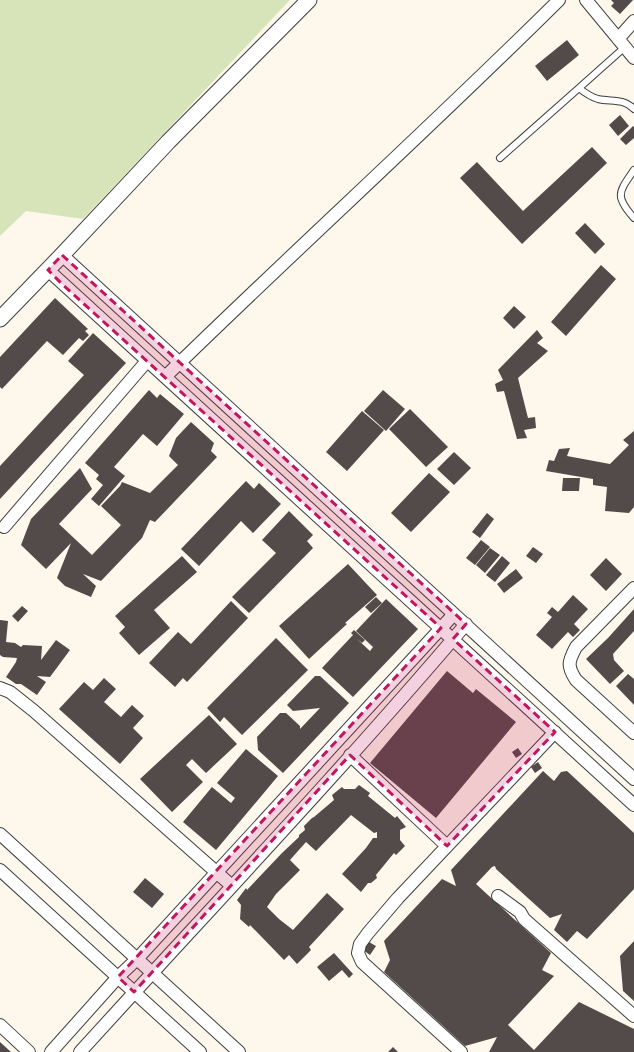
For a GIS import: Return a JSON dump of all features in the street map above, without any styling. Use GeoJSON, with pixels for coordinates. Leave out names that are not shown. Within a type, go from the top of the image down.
{"type":"FeatureCollection","features":[{"type":"Feature","properties":{"kind":"street"},"geometry":{"type":"LineString","coordinates":[[0,319],[168,142],[309,0]]}},
{"type":"Feature","properties":{"kind":"street"},"geometry":{"type":"LineString","coordinates":[[166,377],[263,282],[499,60],[559,0]]}},
{"type":"Feature","properties":{"kind":"street"},"geometry":{"type":"LineString","coordinates":[[586,0],[634,58]]}},
{"type":"Feature","properties":{"kind":"street"},"geometry":{"type":"LineString","coordinates":[[621,43],[634,21]]}},
{"type":"Feature","properties":{"kind":"street"},"geometry":{"type":"LineString","coordinates":[[62,255],[634,779]]}},
{"type":"Feature","properties":{"kind":"street"},"geometry":{"type":"LineString","coordinates":[[48,270],[634,805]]}},
{"type":"Feature","properties":{"kind":"street"},"geometry":{"type":"LineString","coordinates":[[4,527],[147,361]]}},
{"type":"Feature","properties":{"kind":"street"},"geometry":{"type":"LineString","coordinates":[[634,588],[576,648],[568,664],[576,680],[634,733]]}},
{"type":"Feature","properties":{"kind":"street"},"geometry":{"type":"LineString","coordinates":[[51,1052],[118,977],[137,959],[454,614]]}},
{"type":"Feature","properties":{"kind":"street"},"geometry":{"type":"LineString","coordinates":[[80,1052],[203,919],[466,624]]}},
{"type":"Feature","properties":{"kind":"street"},"geometry":{"type":"LineString","coordinates":[[0,688],[10,692],[34,711],[232,886]]}},
{"type":"Feature","properties":{"kind":"street"},"geometry":{"type":"LineString","coordinates":[[461,1052],[362,962],[358,953],[360,944],[398,898],[555,732]]}},
{"type":"Feature","properties":{"kind":"street"},"geometry":{"type":"LineString","coordinates":[[350,755],[447,846]]}},
{"type":"Feature","properties":{"kind":"street"},"geometry":{"type":"LineString","coordinates":[[0,834],[238,1052]]}},
{"type":"Feature","properties":{"kind":"street"},"geometry":{"type":"LineString","coordinates":[[0,870],[200,1052]]}},
{"type":"Feature","properties":{"kind":"street"},"geometry":{"type":"LineString","coordinates":[[498,896],[520,912],[524,919],[634,1016]]}},
{"type":"Feature","properties":{"kind":"street"},"geometry":{"type":"LineString","coordinates":[[0,1025],[29,1052]]}},
{"type":"Feature","properties":{"kind":"lane"},"geometry":{"type":"LineString","coordinates":[[500,158],[579,88],[621,43]]}},
{"type":"Feature","properties":{"kind":"lane"},"geometry":{"type":"LineString","coordinates":[[579,88],[590,96],[600,100],[617,100],[629,104],[634,109]]}},
{"type":"Feature","properties":{"kind":"lane"},"geometry":{"type":"LineString","coordinates":[[634,170],[621,189],[621,198],[624,207],[634,218]]}},
{"type":"Feature","properties":{"kind":"highlighted area"},"geometry":{"type":"Polygon","coordinates":[[[62,255],[466,624],[453,639],[555,732],[447,846],[350,755],[134,992],[118,977],[441,628],[62,284],[48,270],[62,255]]]}},
{"type":"Feature","properties":{"kind":"green space"},"geometry":{"type":"Polygon","coordinates":[[[0,0],[290,0],[83,219],[26,211],[0,236],[0,0]]]}},
{"type":"Feature","properties":{"kind":"building"},"geometry":{"type":"Polygon","coordinates":[[[611,0],[633,0],[620,14],[611,6],[614,3],[611,0]]]}},
{"type":"Feature","properties":{"kind":"building"},"geometry":{"type":"Polygon","coordinates":[[[567,40],[579,55],[547,81],[535,66],[567,40]]]}},
{"type":"Feature","properties":{"kind":"building"},"geometry":{"type":"Polygon","coordinates":[[[620,115],[629,126],[618,136],[609,125],[620,115]]]}},
{"type":"Feature","properties":{"kind":"building"},"geometry":{"type":"Polygon","coordinates":[[[633,126],[634,138],[626,145],[620,139],[633,126]]]}},
{"type":"Feature","properties":{"kind":"building"},"geometry":{"type":"Polygon","coordinates":[[[592,147],[607,163],[522,244],[460,178],[477,162],[523,211],[592,147]]]}},
{"type":"Feature","properties":{"kind":"building"},"geometry":{"type":"Polygon","coordinates":[[[585,223],[605,244],[595,254],[575,233],[585,223]]]}},
{"type":"Feature","properties":{"kind":"building"},"geometry":{"type":"Polygon","coordinates":[[[601,265],[616,279],[566,336],[551,322],[601,265]]]}},
{"type":"Feature","properties":{"kind":"building"},"geometry":{"type":"Polygon","coordinates":[[[55,298],[88,329],[85,331],[89,335],[83,341],[79,338],[63,355],[47,341],[2,389],[0,387],[0,357],[55,298]]]}},
{"type":"Feature","properties":{"kind":"building"},"geometry":{"type":"Polygon","coordinates":[[[514,306],[526,317],[514,329],[503,318],[514,306]]]}},
{"type":"Feature","properties":{"kind":"building"},"geometry":{"type":"Polygon","coordinates":[[[537,330],[543,338],[537,343],[548,351],[518,378],[528,418],[535,417],[536,428],[524,430],[527,438],[517,439],[504,391],[497,392],[495,384],[503,380],[498,370],[537,330]]]}},
{"type":"Feature","properties":{"kind":"building"},"geometry":{"type":"Polygon","coordinates":[[[93,333],[126,363],[0,499],[0,466],[84,375],[68,361],[93,333]]]}},
{"type":"Feature","properties":{"kind":"building"},"geometry":{"type":"Polygon","coordinates":[[[149,390],[157,398],[160,394],[184,414],[157,446],[143,434],[114,467],[125,476],[99,506],[91,499],[103,485],[96,479],[99,475],[85,463],[149,390]]]}},
{"type":"Feature","properties":{"kind":"building"},"geometry":{"type":"Polygon","coordinates":[[[383,390],[405,409],[386,431],[364,411],[383,390]]]}},
{"type":"Feature","properties":{"kind":"building"},"geometry":{"type":"Polygon","coordinates":[[[410,409],[448,447],[426,467],[389,429],[410,409]]]}},
{"type":"Feature","properties":{"kind":"building"},"geometry":{"type":"Polygon","coordinates":[[[362,411],[384,430],[347,471],[326,452],[362,411]]]}},
{"type":"Feature","properties":{"kind":"building"},"geometry":{"type":"Polygon","coordinates":[[[191,422],[214,443],[211,451],[217,457],[155,522],[150,520],[142,538],[101,581],[83,574],[96,586],[91,597],[65,586],[57,578],[71,543],[46,569],[21,545],[31,519],[80,468],[92,489],[59,524],[92,555],[121,525],[101,506],[122,482],[150,493],[178,465],[169,456],[176,438],[191,422]]]}},
{"type":"Feature","properties":{"kind":"building"},"geometry":{"type":"Polygon","coordinates":[[[634,431],[634,507],[629,513],[605,511],[607,487],[593,485],[593,479],[546,471],[549,460],[554,461],[559,449],[570,448],[567,456],[610,464],[629,445],[623,440],[634,431]]]}},
{"type":"Feature","properties":{"kind":"building"},"geometry":{"type":"Polygon","coordinates":[[[454,452],[471,468],[454,485],[437,469],[454,452]]]}},
{"type":"Feature","properties":{"kind":"building"},"geometry":{"type":"Polygon","coordinates":[[[429,473],[450,492],[411,532],[391,513],[429,473]]]}},
{"type":"Feature","properties":{"kind":"building"},"geometry":{"type":"Polygon","coordinates":[[[563,478],[580,478],[579,491],[562,491],[563,478]]]}},
{"type":"Feature","properties":{"kind":"building"},"geometry":{"type":"Polygon","coordinates":[[[246,481],[254,489],[259,483],[281,504],[253,533],[241,521],[199,566],[181,549],[246,481]]]}},
{"type":"Feature","properties":{"kind":"building"},"geometry":{"type":"Polygon","coordinates":[[[289,511],[313,535],[307,541],[313,548],[249,613],[232,597],[276,553],[262,540],[289,511]]]}},
{"type":"Feature","properties":{"kind":"building"},"geometry":{"type":"Polygon","coordinates":[[[487,513],[494,519],[480,538],[472,532],[487,513]]]}},
{"type":"Feature","properties":{"kind":"building"},"geometry":{"type":"Polygon","coordinates":[[[481,540],[490,547],[475,565],[466,558],[481,540]]]}},
{"type":"Feature","properties":{"kind":"building"},"geometry":{"type":"Polygon","coordinates":[[[533,547],[543,554],[536,563],[526,556],[533,547]]]}},
{"type":"Feature","properties":{"kind":"building"},"geometry":{"type":"Polygon","coordinates":[[[490,548],[500,555],[485,573],[476,565],[490,548]]]}},
{"type":"Feature","properties":{"kind":"building"},"geometry":{"type":"Polygon","coordinates":[[[182,556],[197,572],[154,610],[170,628],[139,655],[119,633],[125,627],[115,616],[182,556]]]}},
{"type":"Feature","properties":{"kind":"building"},"geometry":{"type":"Polygon","coordinates":[[[502,556],[510,563],[495,582],[486,575],[502,556]]]}},
{"type":"Feature","properties":{"kind":"building"},"geometry":{"type":"Polygon","coordinates":[[[606,558],[622,574],[606,591],[590,575],[606,558]]]}},
{"type":"Feature","properties":{"kind":"building"},"geometry":{"type":"Polygon","coordinates":[[[348,564],[377,595],[345,623],[347,624],[309,659],[279,626],[348,564]]]}},
{"type":"Feature","properties":{"kind":"building"},"geometry":{"type":"Polygon","coordinates":[[[516,569],[523,578],[504,593],[497,584],[516,569]]]}},
{"type":"Feature","properties":{"kind":"building"},"geometry":{"type":"Polygon","coordinates":[[[573,595],[588,609],[574,624],[580,630],[573,637],[568,632],[552,649],[536,635],[552,617],[547,613],[552,607],[558,612],[573,595]]]}},
{"type":"Feature","properties":{"kind":"building"},"geometry":{"type":"Polygon","coordinates":[[[376,597],[382,603],[371,613],[365,607],[376,597]]]}},
{"type":"Feature","properties":{"kind":"building"},"geometry":{"type":"Polygon","coordinates":[[[386,599],[418,629],[353,697],[322,668],[353,635],[351,633],[354,630],[365,640],[362,643],[357,639],[370,651],[373,647],[356,631],[386,599]]]}},
{"type":"Feature","properties":{"kind":"building"},"geometry":{"type":"Polygon","coordinates":[[[231,601],[248,618],[187,682],[183,678],[175,687],[149,663],[178,632],[191,644],[231,601]]]}},
{"type":"Feature","properties":{"kind":"building"},"geometry":{"type":"Polygon","coordinates":[[[22,606],[28,611],[18,622],[12,616],[22,606]]]}},
{"type":"Feature","properties":{"kind":"building"},"geometry":{"type":"Polygon","coordinates":[[[634,609],[634,631],[613,654],[614,660],[624,671],[610,684],[586,659],[608,638],[634,609]]]}},
{"type":"Feature","properties":{"kind":"building"},"geometry":{"type":"Polygon","coordinates":[[[0,620],[8,621],[6,642],[15,643],[21,647],[23,645],[42,646],[41,660],[56,640],[70,650],[50,677],[37,676],[46,682],[37,695],[21,684],[16,684],[6,677],[17,658],[3,657],[0,655],[0,620]]]}},
{"type":"Feature","properties":{"kind":"building"},"geometry":{"type":"Polygon","coordinates":[[[276,638],[308,670],[242,735],[224,717],[220,722],[207,708],[276,638]]]}},
{"type":"Feature","properties":{"kind":"building"},"geometry":{"type":"Polygon","coordinates":[[[447,671],[473,693],[476,689],[516,722],[436,818],[370,763],[447,671]]]}},
{"type":"Feature","properties":{"kind":"building"},"geometry":{"type":"Polygon","coordinates":[[[628,674],[634,679],[634,705],[616,686],[628,674]]]}},
{"type":"Feature","properties":{"kind":"building"},"geometry":{"type":"Polygon","coordinates":[[[315,676],[320,676],[349,703],[283,773],[258,750],[257,737],[280,713],[286,713],[300,726],[300,729],[320,708],[293,711],[287,705],[315,676]]]}},
{"type":"Feature","properties":{"kind":"building"},"geometry":{"type":"Polygon","coordinates":[[[104,678],[116,689],[104,702],[121,717],[132,705],[144,716],[133,728],[143,738],[120,764],[59,709],[84,682],[93,690],[104,678]]]}},
{"type":"Feature","properties":{"kind":"building"},"geometry":{"type":"Polygon","coordinates":[[[209,715],[237,744],[206,773],[192,759],[186,765],[203,782],[172,812],[140,779],[209,715]]]}},
{"type":"Feature","properties":{"kind":"building"},"geometry":{"type":"Polygon","coordinates":[[[518,748],[522,754],[516,758],[512,752],[518,748]]]}},
{"type":"Feature","properties":{"kind":"building"},"geometry":{"type":"Polygon","coordinates":[[[246,749],[278,776],[216,850],[183,822],[212,787],[231,803],[235,798],[217,783],[246,749]]]}},
{"type":"Feature","properties":{"kind":"building"},"geometry":{"type":"Polygon","coordinates":[[[538,762],[542,768],[535,773],[531,767],[538,762]]]}},
{"type":"Feature","properties":{"kind":"building"},"geometry":{"type":"Polygon","coordinates":[[[543,771],[554,781],[561,772],[567,771],[634,833],[634,889],[587,939],[577,931],[567,942],[554,930],[562,914],[550,918],[496,869],[495,866],[492,867],[476,884],[551,953],[542,970],[554,976],[508,1025],[534,1050],[579,1002],[634,1029],[634,1052],[489,1052],[497,1037],[465,1046],[384,972],[390,960],[384,941],[442,879],[456,886],[451,870],[543,771]]]}},
{"type":"Feature","properties":{"kind":"building"},"geometry":{"type":"Polygon","coordinates":[[[359,785],[370,793],[368,796],[395,818],[397,816],[406,827],[400,830],[400,840],[405,846],[396,855],[394,853],[376,875],[377,878],[371,883],[368,883],[361,892],[342,874],[366,848],[373,838],[377,838],[377,832],[374,833],[351,815],[316,851],[306,842],[290,860],[300,870],[276,894],[267,907],[293,930],[327,893],[344,909],[309,947],[311,950],[297,964],[289,955],[284,960],[250,925],[249,927],[240,919],[241,905],[237,900],[246,888],[247,890],[299,837],[299,835],[305,830],[304,826],[334,800],[332,795],[342,787],[344,789],[355,789],[359,785]]]}},
{"type":"Feature","properties":{"kind":"building"},"geometry":{"type":"Polygon","coordinates":[[[145,878],[164,894],[152,908],[133,892],[145,878]]]}},
{"type":"Feature","properties":{"kind":"building"},"geometry":{"type":"Polygon","coordinates":[[[634,941],[634,1001],[623,991],[620,956],[634,941]]]}},
{"type":"Feature","properties":{"kind":"building"},"geometry":{"type":"Polygon","coordinates":[[[369,942],[376,946],[370,955],[363,950],[369,942]]]}},
{"type":"Feature","properties":{"kind":"building"},"geometry":{"type":"Polygon","coordinates":[[[334,953],[353,974],[349,978],[342,970],[329,981],[317,967],[334,953]]]}},
{"type":"Feature","properties":{"kind":"building"},"geometry":{"type":"Polygon","coordinates":[[[0,1042],[11,1052],[0,1052],[0,1042]]]}},
{"type":"Feature","properties":{"kind":"building"},"geometry":{"type":"Polygon","coordinates":[[[393,1047],[398,1052],[388,1052],[393,1047]]]}}]}
